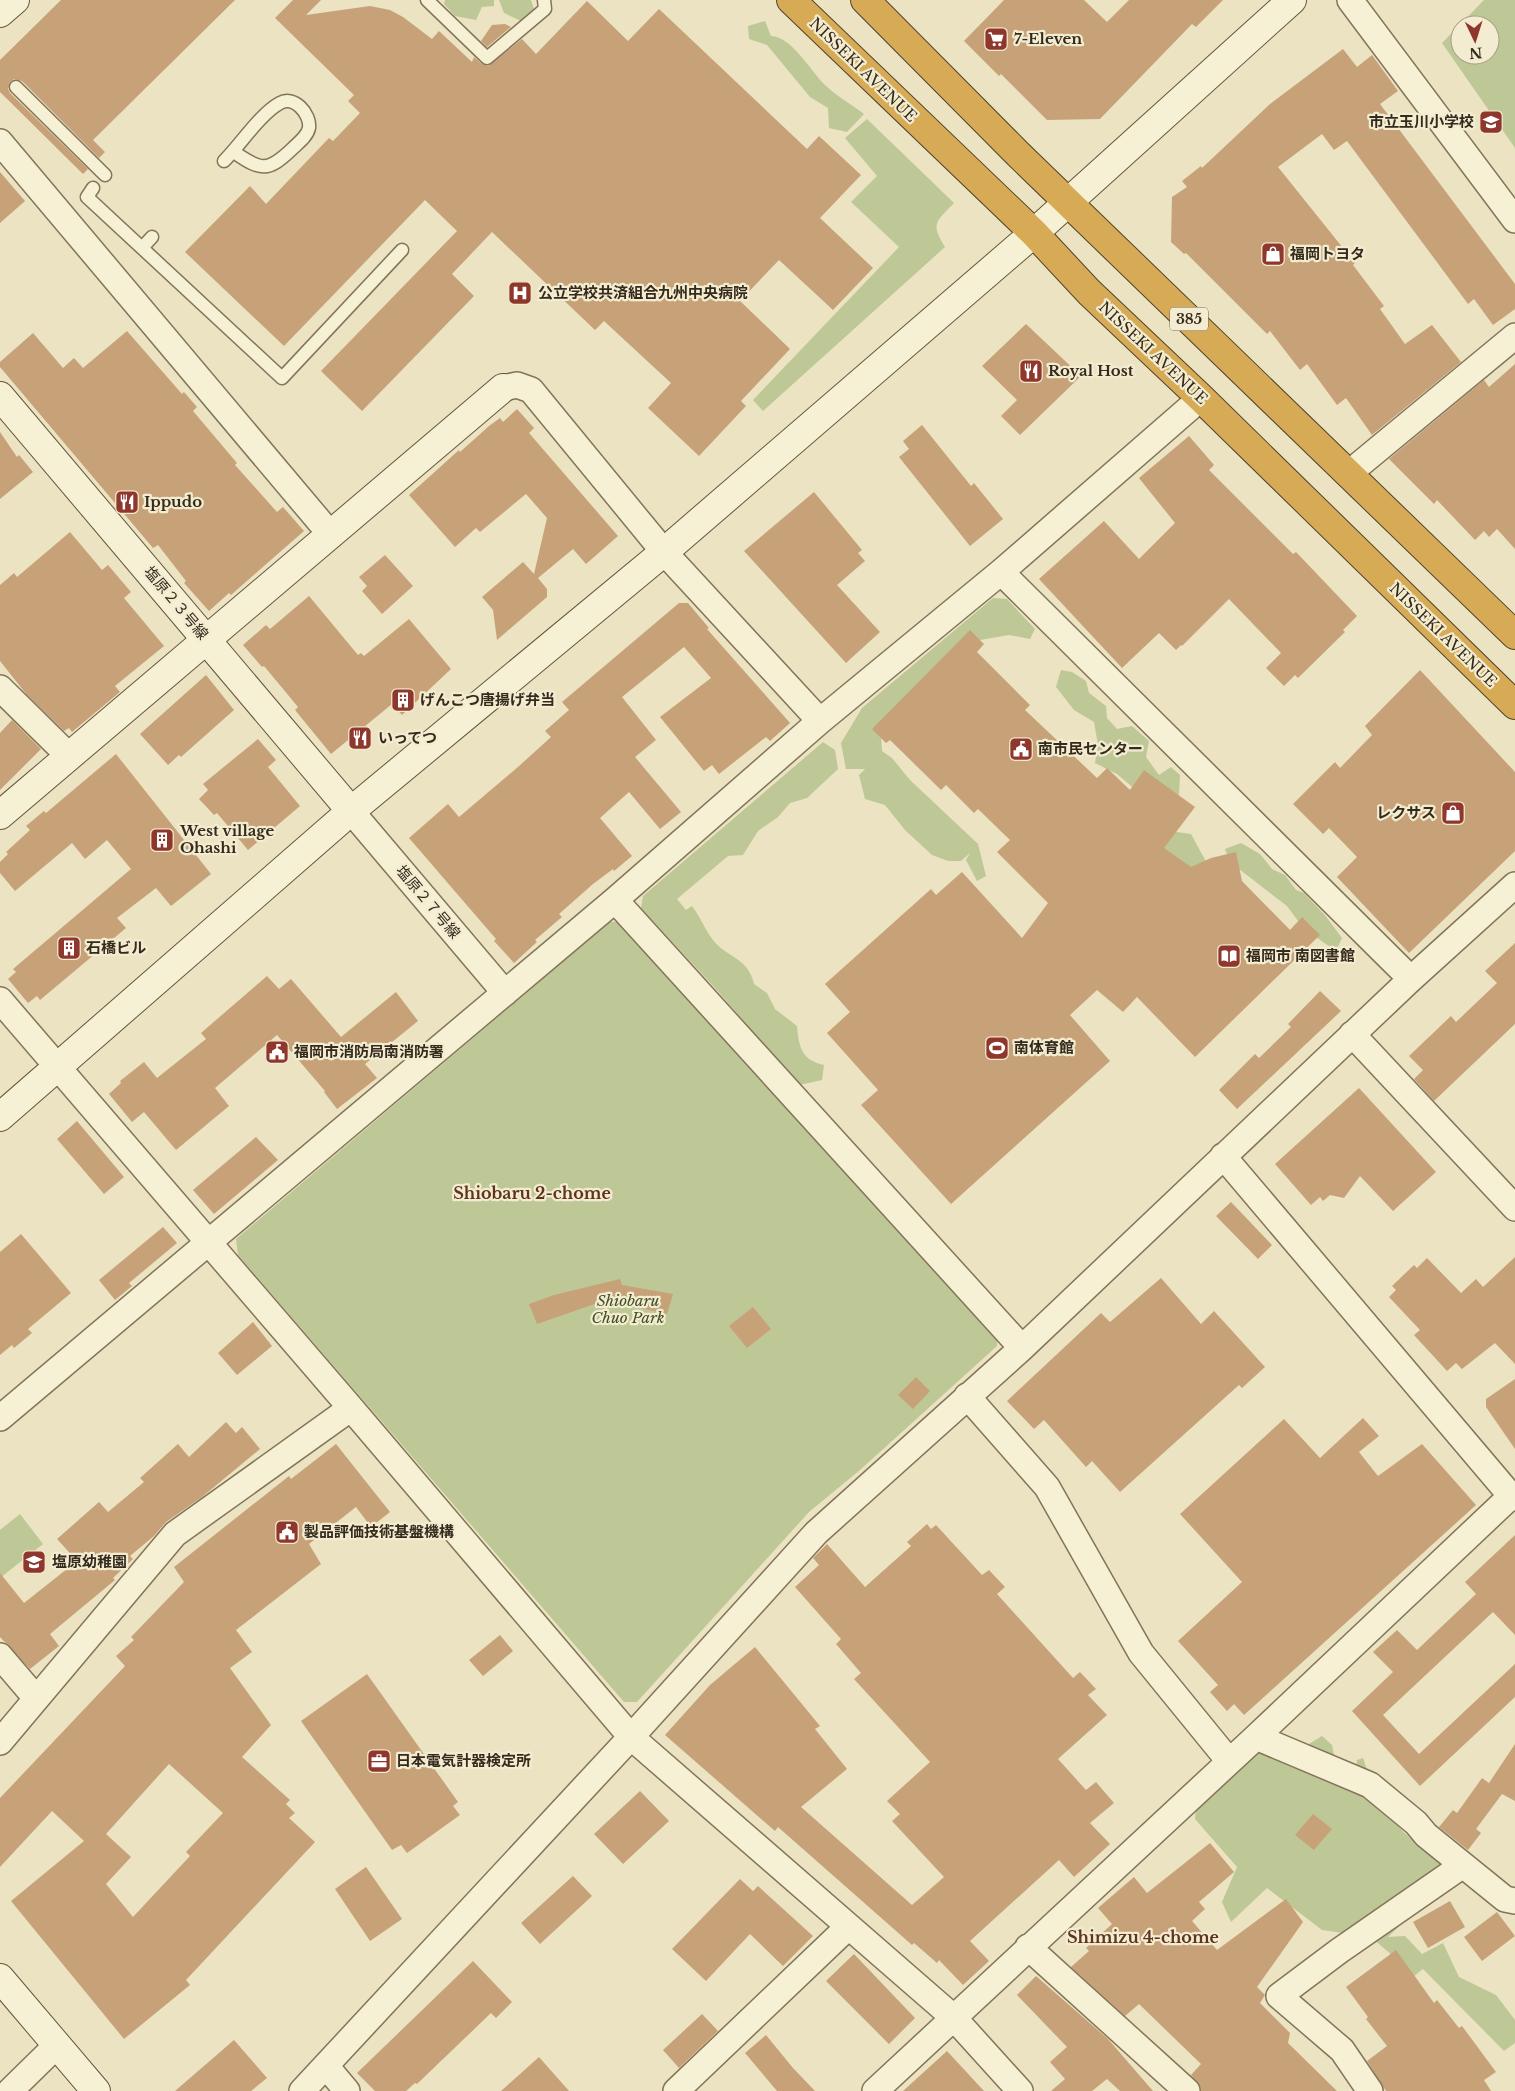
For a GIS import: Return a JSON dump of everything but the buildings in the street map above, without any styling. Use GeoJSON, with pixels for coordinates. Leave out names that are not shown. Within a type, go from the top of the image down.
{"type":"FeatureCollection","features":[{"type":"Feature","properties":{"kind":"highway","name":"NISSEKI AVENUE"},"geometry":{"type":"LineString","coordinates":[[791,0],[1034,233],[1089,292],[1201,398],[1515,705]]}},
{"type":"Feature","properties":{"kind":"highway","name":"385"},"geometry":{"type":"LineString","coordinates":[[875,3],[1068,201],[1515,635]]}},
{"type":"Feature","properties":{"kind":"street"},"geometry":{"type":"LineString","coordinates":[[0,13],[15,0]]}},
{"type":"Feature","properties":{"kind":"street"},"geometry":{"type":"LineString","coordinates":[[1350,0],[1515,220]]}},
{"type":"Feature","properties":{"kind":"street"},"geometry":{"type":"LineString","coordinates":[[0,1117],[351,811],[664,552],[1034,233],[1289,1]]}},
{"type":"Feature","properties":{"kind":"street"},"geometry":{"type":"LineString","coordinates":[[0,142],[331,535]]}},
{"type":"Feature","properties":{"kind":"street"},"geometry":{"type":"LineString","coordinates":[[1348,474],[1515,336]]}},
{"type":"Feature","properties":{"kind":"street"},"geometry":{"type":"LineString","coordinates":[[0,814],[503,388],[517,385],[531,390],[664,552],[820,721]]}},
{"type":"Feature","properties":{"kind":"street","name":"塩原２３号線"},"geometry":{"type":"LineString","coordinates":[[0,396],[351,811]]}},
{"type":"Feature","properties":{"kind":"street"},"geometry":{"type":"LineString","coordinates":[[0,1418],[506,993],[820,721],[1001,572],[1201,398]]}},
{"type":"Feature","properties":{"kind":"street"},"geometry":{"type":"LineString","coordinates":[[1001,572],[1411,979]]}},
{"type":"Feature","properties":{"kind":"street"},"geometry":{"type":"LineString","coordinates":[[0,688],[69,756]]}},
{"type":"Feature","properties":{"kind":"street","name":"塩原２７号線"},"geometry":{"type":"LineString","coordinates":[[351,811],[506,993]]}},
{"type":"Feature","properties":{"kind":"street"},"geometry":{"type":"LineString","coordinates":[[302,2091],[631,1738],[816,1532],[1022,1348],[1352,1034],[1515,885]]}},
{"type":"Feature","properties":{"kind":"street"},"geometry":{"type":"LineString","coordinates":[[614,900],[1022,1348]]}},
{"type":"Feature","properties":{"kind":"street"},"geometry":{"type":"LineString","coordinates":[[0,1000],[57,1069],[351,1408],[631,1738],[953,2017],[1020,2091]]}},
{"type":"Feature","properties":{"kind":"street"},"geometry":{"type":"LineString","coordinates":[[1352,1034],[1515,1208]]}},
{"type":"Feature","properties":{"kind":"street"},"geometry":{"type":"LineString","coordinates":[[875,2091],[1513,1497],[1223,1156]]}},
{"type":"Feature","properties":{"kind":"street"},"geometry":{"type":"LineString","coordinates":[[968,1396],[1047,1487],[1141,1652],[1229,1761]]}},
{"type":"Feature","properties":{"kind":"street"},"geometry":{"type":"LineString","coordinates":[[0,1742],[35,1697],[175,1534],[351,1408]]}},
{"type":"Feature","properties":{"kind":"street"},"geometry":{"type":"LineString","coordinates":[[0,1656],[35,1697]]}},
{"type":"Feature","properties":{"kind":"street"},"geometry":{"type":"LineString","coordinates":[[1256,1737],[1370,1785],[1505,1899],[1515,1902]]}},
{"type":"Feature","properties":{"kind":"street"},"geometry":{"type":"LineString","coordinates":[[1370,2091],[1342,2050],[1278,1996],[1339,1951],[1464,1865]]}},
{"type":"Feature","properties":{"kind":"street"},"geometry":{"type":"LineString","coordinates":[[676,2091],[848,1927]]}},
{"type":"Feature","properties":{"kind":"street"},"geometry":{"type":"LineString","coordinates":[[1028,1947],[1187,2091]]}},
{"type":"Feature","properties":{"kind":"street"},"geometry":{"type":"LineString","coordinates":[[0,1978],[96,2091]]}},
{"type":"Feature","properties":{"kind":"street"},"geometry":{"type":"LineString","coordinates":[[10,2091],[57,2045]]}},
{"type":"Feature","properties":{"kind":"street"},"geometry":{"type":"LineString","coordinates":[[326,2066],[347,2091]]}},
{"type":"Feature","properties":{"kind":"lane"},"geometry":{"type":"LineString","coordinates":[[427,0],[487,58],[545,9],[544,0]]}},
{"type":"Feature","properties":{"kind":"lane"},"geometry":{"type":"LineString","coordinates":[[16,87],[105,175]]}},
{"type":"Feature","properties":{"kind":"lane"},"geometry":{"type":"LineString","coordinates":[[283,101],[302,107],[307,115],[309,128],[304,138],[276,164],[265,166],[251,164],[229,157],[272,107],[283,101]]}},
{"type":"Feature","properties":{"kind":"lane"},"geometry":{"type":"LineString","coordinates":[[92,188],[87,197],[282,378],[402,250]]}},
{"type":"Feature","properties":{"kind":"lane"},"geometry":{"type":"LineString","coordinates":[[142,248],[152,236]]}},
{"type":"Feature","properties":{"kind":"green space"},"geometry":{"type":"Polygon","coordinates":[[[445,0],[494,0],[494,6],[482,7],[476,20],[455,16],[444,4],[445,0]]]}},
{"type":"Feature","properties":{"kind":"green space"},"geometry":{"type":"Polygon","coordinates":[[[499,0],[531,0],[534,9],[521,21],[504,13],[499,0]]]}},
{"type":"Feature","properties":{"kind":"green space"},"geometry":{"type":"Polygon","coordinates":[[[1484,0],[1515,0],[1515,148],[1457,65],[1500,65],[1500,15],[1469,15],[1484,0]]]}},
{"type":"Feature","properties":{"kind":"green space"},"geometry":{"type":"Polygon","coordinates":[[[765,21],[771,36],[786,42],[800,55],[824,84],[864,114],[847,132],[829,128],[828,108],[810,97],[767,45],[749,39],[748,26],[765,21]]]}},
{"type":"Feature","properties":{"kind":"green space"},"geometry":{"type":"Polygon","coordinates":[[[1450,35],[1450,55],[1442,43],[1450,35]]]}},
{"type":"Feature","properties":{"kind":"green space"},"geometry":{"type":"Polygon","coordinates":[[[867,119],[954,203],[937,223],[940,239],[945,247],[763,411],[753,400],[899,247],[851,202],[877,176],[845,138],[867,119]]]}},
{"type":"Feature","properties":{"kind":"green space"},"geometry":{"type":"Polygon","coordinates":[[[993,598],[1007,599],[1035,629],[1030,639],[1009,635],[974,641],[881,736],[882,751],[892,758],[910,780],[978,844],[986,876],[977,881],[966,860],[970,853],[961,861],[948,861],[932,855],[905,830],[885,805],[865,799],[859,775],[865,769],[846,769],[841,743],[862,708],[993,598]]]}},
{"type":"Feature","properties":{"kind":"green space"},"geometry":{"type":"Polygon","coordinates":[[[1061,670],[1072,672],[1086,681],[1089,693],[1106,706],[1107,718],[1117,729],[1132,726],[1149,741],[1146,757],[1159,775],[1171,767],[1180,775],[1179,795],[1162,787],[1137,791],[1117,774],[1095,763],[1098,745],[1094,722],[1074,710],[1056,687],[1061,670]]]}},
{"type":"Feature","properties":{"kind":"green space"},"geometry":{"type":"Polygon","coordinates":[[[823,742],[835,750],[838,769],[807,798],[790,803],[778,817],[758,831],[743,855],[728,856],[677,899],[686,910],[692,906],[713,940],[747,968],[754,984],[767,993],[775,1009],[797,1026],[800,1046],[806,1056],[816,1063],[824,1065],[822,1080],[799,1085],[715,988],[641,908],[643,896],[823,742]]]}},
{"type":"Feature","properties":{"kind":"green space"},"geometry":{"type":"Polygon","coordinates":[[[1170,831],[1191,834],[1210,869],[1177,889],[1153,836],[1170,831]]]}},
{"type":"Feature","properties":{"kind":"green space"},"geometry":{"type":"Polygon","coordinates":[[[1241,843],[1260,854],[1272,869],[1285,875],[1296,890],[1304,893],[1324,914],[1342,938],[1336,951],[1304,929],[1287,906],[1230,862],[1225,849],[1241,843]]]}},
{"type":"Feature","properties":{"kind":"green space","name":"Shiobaru Chuo Park"},"geometry":{"type":"Polygon","coordinates":[[[624,921],[998,1329],[997,1346],[860,1470],[809,1512],[637,1702],[624,1702],[238,1255],[236,1239],[610,922],[624,921]]]}},
{"type":"Feature","properties":{"kind":"green space"},"geometry":{"type":"Polygon","coordinates":[[[20,1514],[43,1544],[0,1578],[0,1530],[20,1514]]]}},
{"type":"Feature","properties":{"kind":"green space"},"geometry":{"type":"Polygon","coordinates":[[[1322,1736],[1332,1745],[1335,1760],[1356,1773],[1357,1760],[1363,1758],[1381,1800],[1401,1829],[1409,1837],[1457,1870],[1388,1937],[1405,1936],[1422,1954],[1443,1943],[1459,1977],[1496,1995],[1515,2020],[1515,2043],[1504,2051],[1423,1969],[1404,1984],[1402,1964],[1371,1937],[1322,1930],[1267,1888],[1231,1922],[1222,1902],[1237,1867],[1195,1819],[1197,1800],[1247,1751],[1304,1747],[1322,1736]]]}},
{"type":"Feature","properties":{"kind":"place","name":"7-Eleven"},"geometry":{"type":"Point","coordinates":[996,39]}},
{"type":"Feature","properties":{"kind":"place","name":"市立玉川小学校"},"geometry":{"type":"Point","coordinates":[1491,122]}},
{"type":"Feature","properties":{"kind":"place","name":"福岡トヨタ"},"geometry":{"type":"Point","coordinates":[1273,254]}},
{"type":"Feature","properties":{"kind":"place","name":"公立学校共済組合九州中央病院"},"geometry":{"type":"Point","coordinates":[520,293]}},
{"type":"Feature","properties":{"kind":"place","name":"Royal Host"},"geometry":{"type":"Point","coordinates":[1031,371]}},
{"type":"Feature","properties":{"kind":"place","name":"Ippudo"},"geometry":{"type":"Point","coordinates":[127,502]}},
{"type":"Feature","properties":{"kind":"place","name":"げんこつ唐揚げ弁当"},"geometry":{"type":"Point","coordinates":[403,700]}},
{"type":"Feature","properties":{"kind":"place","name":"いってつ"},"geometry":{"type":"Point","coordinates":[360,738]}},
{"type":"Feature","properties":{"kind":"place","name":"南市民センター"},"geometry":{"type":"Point","coordinates":[1021,749]}},
{"type":"Feature","properties":{"kind":"place","name":"レクサス"},"geometry":{"type":"Point","coordinates":[1453,813]}},
{"type":"Feature","properties":{"kind":"place","name":"West village Ohashi"},"geometry":{"type":"Point","coordinates":[162,840]}},
{"type":"Feature","properties":{"kind":"place","name":"石橋ビル"},"geometry":{"type":"Point","coordinates":[69,948]}},
{"type":"Feature","properties":{"kind":"place","name":"福岡市 南図書館"},"geometry":{"type":"Point","coordinates":[1229,956]}},
{"type":"Feature","properties":{"kind":"place","name":"南体育館"},"geometry":{"type":"Point","coordinates":[997,1048]}},
{"type":"Feature","properties":{"kind":"place","name":"福岡市消防局南消防署"},"geometry":{"type":"Point","coordinates":[277,1052]}},
{"type":"Feature","properties":{"kind":"place","name":"製品評価技術基盤機構"},"geometry":{"type":"Point","coordinates":[287,1532]}},
{"type":"Feature","properties":{"kind":"place","name":"塩原幼稚園"},"geometry":{"type":"Point","coordinates":[34,1562]}},
{"type":"Feature","properties":{"kind":"place","name":"日本電気計器検定所"},"geometry":{"type":"Point","coordinates":[379,1761]}},
{"type":"Feature","properties":{"kind":"district","name":"Shiobaru 2-chome"},"geometry":{"type":"Point","coordinates":[532,1193]}},
{"type":"Feature","properties":{"kind":"district","name":"Shimizu 4-chome"},"geometry":{"type":"Point","coordinates":[1143,1937]}}]}
